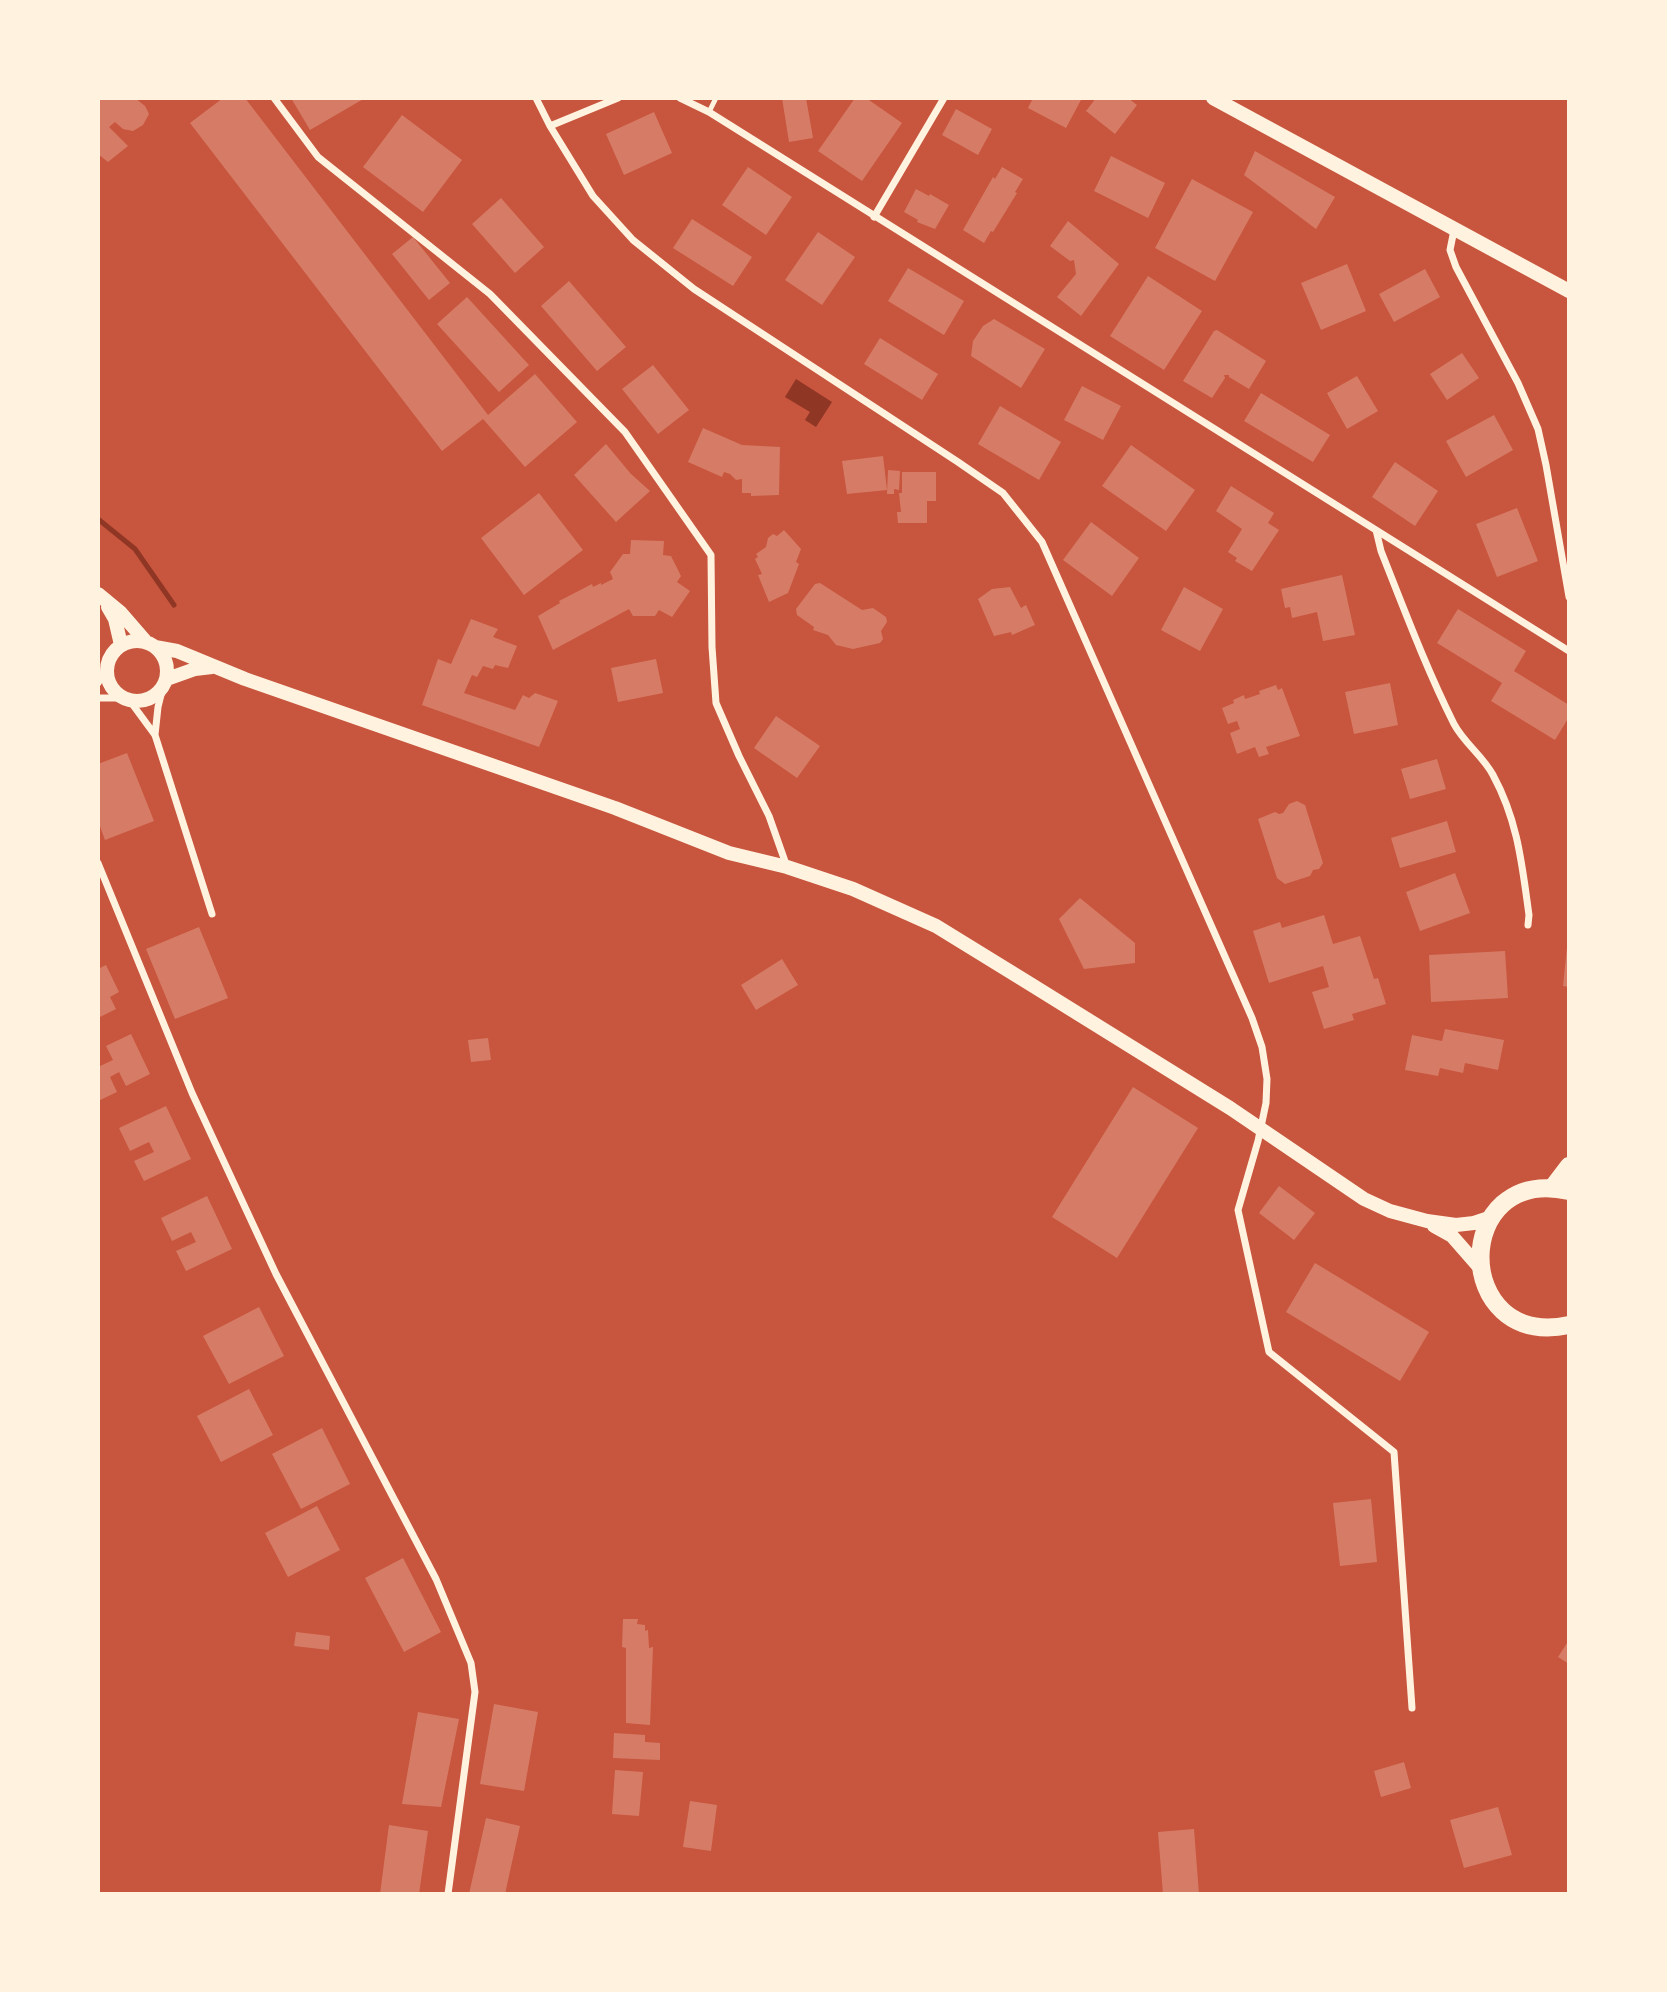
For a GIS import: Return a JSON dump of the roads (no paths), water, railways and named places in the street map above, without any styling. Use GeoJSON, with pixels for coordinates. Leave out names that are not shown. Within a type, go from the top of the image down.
{"type":"FeatureCollection","features":[{"type":"Feature","properties":{"kind":"highway"},"geometry":{"type":"LineString","coordinates":[[1569,1166],[1561,1189],[1536,1188],[1519,1194],[1504,1204],[1492,1217],[1481,1241],[1480,1268],[1486,1288],[1498,1305],[1514,1318],[1533,1326],[1554,1328],[1569,1325]]}},
{"type":"Feature","properties":{"kind":"main road"},"geometry":{"type":"LineString","coordinates":[[1213,98],[1569,291]]}},
{"type":"Feature","properties":{"kind":"main road"},"geometry":{"type":"LineString","coordinates":[[98,594],[162,653],[166,661],[165,683]]}},
{"type":"Feature","properties":{"kind":"main road"},"geometry":{"type":"LineString","coordinates":[[98,594],[115,619],[121,645]]}},
{"type":"Feature","properties":{"kind":"main road"},"geometry":{"type":"LineString","coordinates":[[214,666],[195,669],[165,683],[152,698],[145,701],[126,699],[110,685],[107,668],[109,659],[121,645],[138,641],[177,651],[257,683],[615,808],[729,853],[787,867],[853,889],[936,926],[1230,1108],[1364,1199],[1390,1211],[1427,1222],[1456,1225],[1492,1217]]}},
{"type":"Feature","properties":{"kind":"main road"},"geometry":{"type":"LineString","coordinates":[[1427,1222],[1452,1236],[1480,1268]]}},
{"type":"Feature","properties":{"kind":"street"},"geometry":{"type":"LineString","coordinates":[[274,98],[318,157],[490,294],[625,432],[711,555],[712,647],[716,703],[769,816],[787,867]]}},
{"type":"Feature","properties":{"kind":"street"},"geometry":{"type":"LineString","coordinates":[[536,98],[593,196],[633,240],[694,289],[1003,493],[1042,542],[1252,1018],[1262,1047],[1267,1079],[1266,1103],[1238,1210],[1269,1352],[1394,1452],[1412,1708]]}},
{"type":"Feature","properties":{"kind":"street"},"geometry":{"type":"LineString","coordinates":[[550,125],[618,98]]}},
{"type":"Feature","properties":{"kind":"street"},"geometry":{"type":"LineString","coordinates":[[680,98],[709,112],[1569,651]]}},
{"type":"Feature","properties":{"kind":"street"},"geometry":{"type":"LineString","coordinates":[[874,217],[944,98]]}},
{"type":"Feature","properties":{"kind":"street"},"geometry":{"type":"LineString","coordinates":[[1454,230],[1450,250],[1456,267],[1518,383],[1538,429],[1569,597]]}},
{"type":"Feature","properties":{"kind":"street"},"geometry":{"type":"LineString","coordinates":[[1376,530],[1381,551],[1431,677],[1456,729],[1492,772],[1506,802],[1518,837],[1529,915],[1528,925]]}},
{"type":"Feature","properties":{"kind":"street"},"geometry":{"type":"LineString","coordinates":[[98,684],[107,668]]}},
{"type":"Feature","properties":{"kind":"street"},"geometry":{"type":"LineString","coordinates":[[155,735],[155,721],[165,683]]}},
{"type":"Feature","properties":{"kind":"street"},"geometry":{"type":"LineString","coordinates":[[98,698],[126,699],[155,735],[212,914]]}},
{"type":"Feature","properties":{"kind":"street"},"geometry":{"type":"LineString","coordinates":[[98,863],[192,1093],[231,1178],[282,1286],[436,1579],[471,1663],[474,1692],[448,1894]]}},
{"type":"Feature","properties":{"kind":"lane"},"geometry":{"type":"LineString","coordinates":[[709,112],[716,98]]}},
{"type":"Feature","properties":{"kind":"waterway"},"geometry":{"type":"LineString","coordinates":[[98,519],[135,549],[174,605]]}}]}
